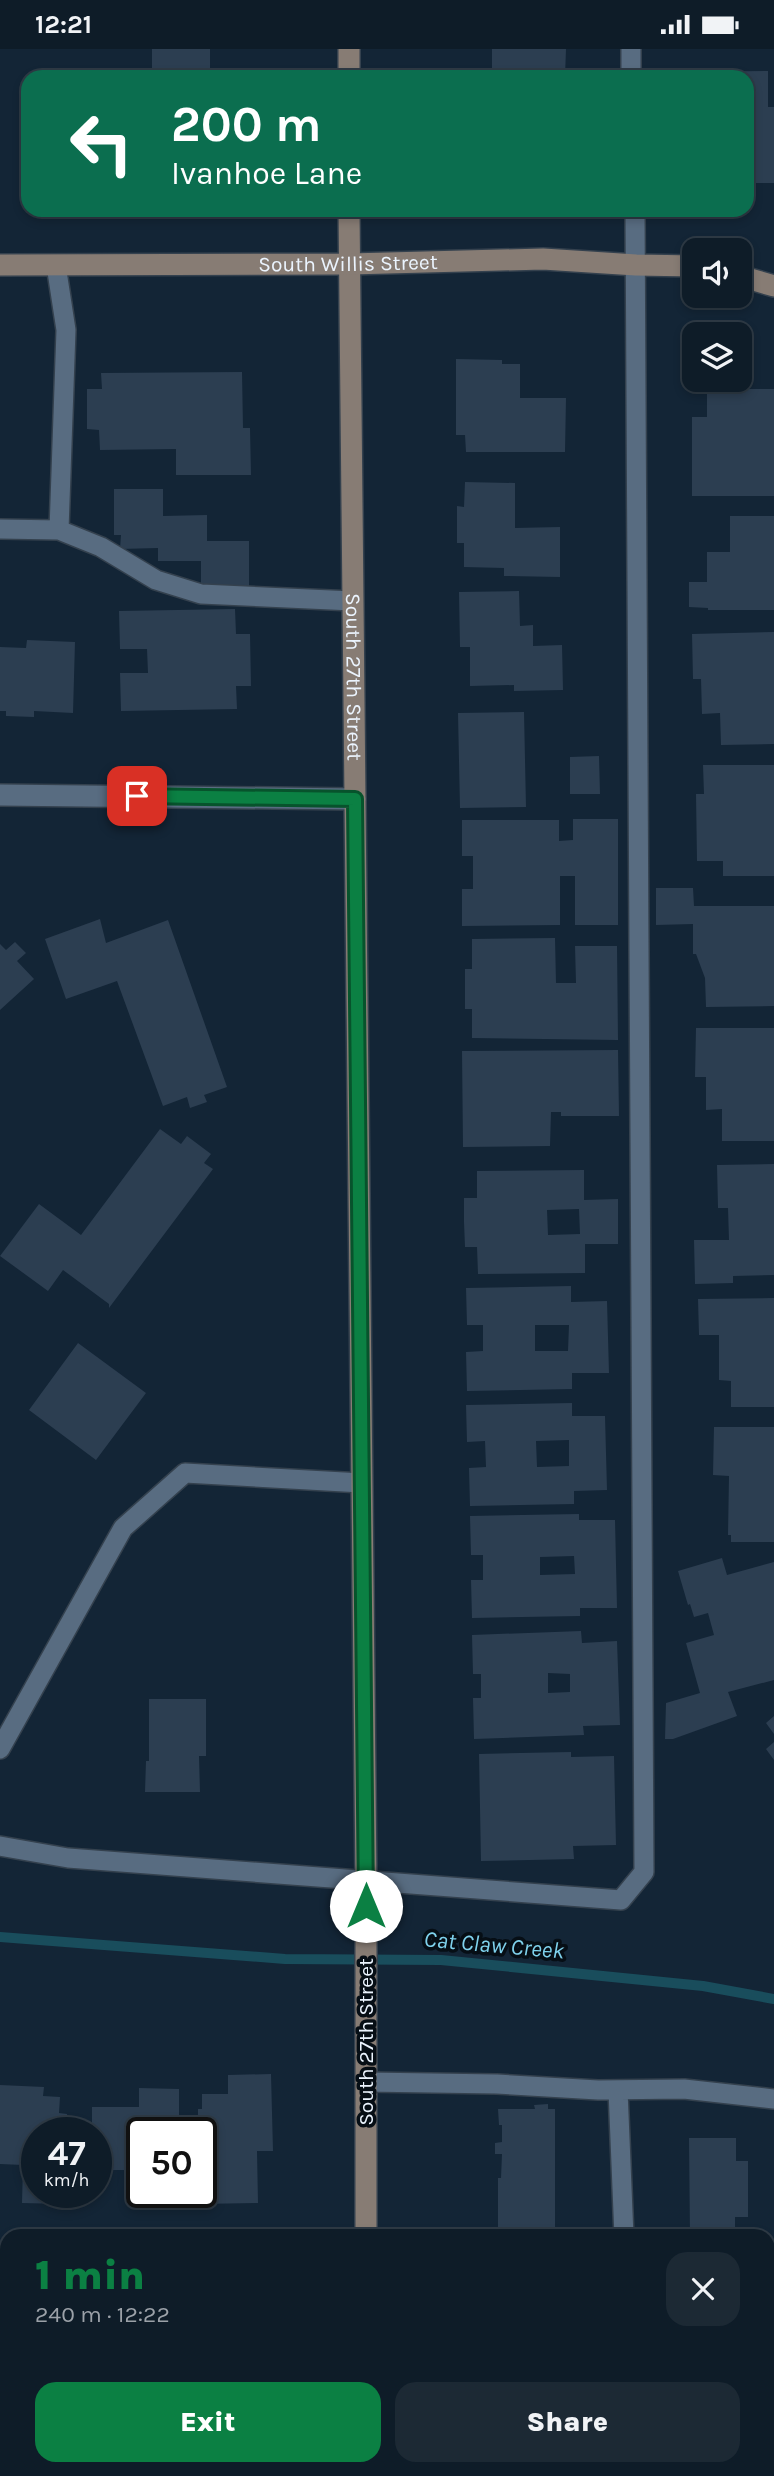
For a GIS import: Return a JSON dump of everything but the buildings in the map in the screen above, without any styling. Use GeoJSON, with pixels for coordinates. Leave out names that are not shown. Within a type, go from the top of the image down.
{"type":"FeatureCollection","features":[{"type":"Feature","properties":{"kind":"main road"},"geometry":{"type":"LineString","coordinates":[[349,49],[349,70]]}},
{"type":"Feature","properties":{"kind":"main road","name":"South 27th Street"},"geometry":{"type":"LineString","coordinates":[[349,217],[366,1881],[366,2229]]}},
{"type":"Feature","properties":{"kind":"main road","name":"South Willis Street"},"geometry":{"type":"LineString","coordinates":[[0,265],[349,264],[543,259],[682,266]]}},
{"type":"Feature","properties":{"kind":"main road"},"geometry":{"type":"LineString","coordinates":[[752,280],[774,286]]}},
{"type":"Feature","properties":{"kind":"street"},"geometry":{"type":"LineString","coordinates":[[0,795],[355,799]]}},
{"type":"Feature","properties":{"kind":"lane"},"geometry":{"type":"LineString","coordinates":[[631,49],[631,70]]}},
{"type":"Feature","properties":{"kind":"lane"},"geometry":{"type":"LineString","coordinates":[[0,1846],[68,1857],[621,1900],[644,1872],[635,217]]}},
{"type":"Feature","properties":{"kind":"lane"},"geometry":{"type":"LineString","coordinates":[[56,265],[66,330],[59,530]]}},
{"type":"Feature","properties":{"kind":"lane"},"geometry":{"type":"LineString","coordinates":[[0,529],[59,530],[101,547],[156,580],[201,594],[353,601]]}},
{"type":"Feature","properties":{"kind":"lane"},"geometry":{"type":"LineString","coordinates":[[0,1749],[123,1528],[185,1473],[362,1483]]}},
{"type":"Feature","properties":{"kind":"lane"},"geometry":{"type":"LineString","coordinates":[[366,2082],[497,2084],[618,2090],[684,2089],[774,2099]]}},
{"type":"Feature","properties":{"kind":"lane"},"geometry":{"type":"LineString","coordinates":[[618,2090],[624,2229]]}},
{"type":"Feature","properties":{"kind":"waterway","name":"Cat Claw Creek"},"geometry":{"type":"LineString","coordinates":[[0,1937],[285,1959],[441,1960],[703,1986],[774,1999]]}},
{"type":"Feature","properties":{"kind":"route"},"geometry":{"type":"LineString","coordinates":[[137,796],[355,799],[366,1906]]}}]}
